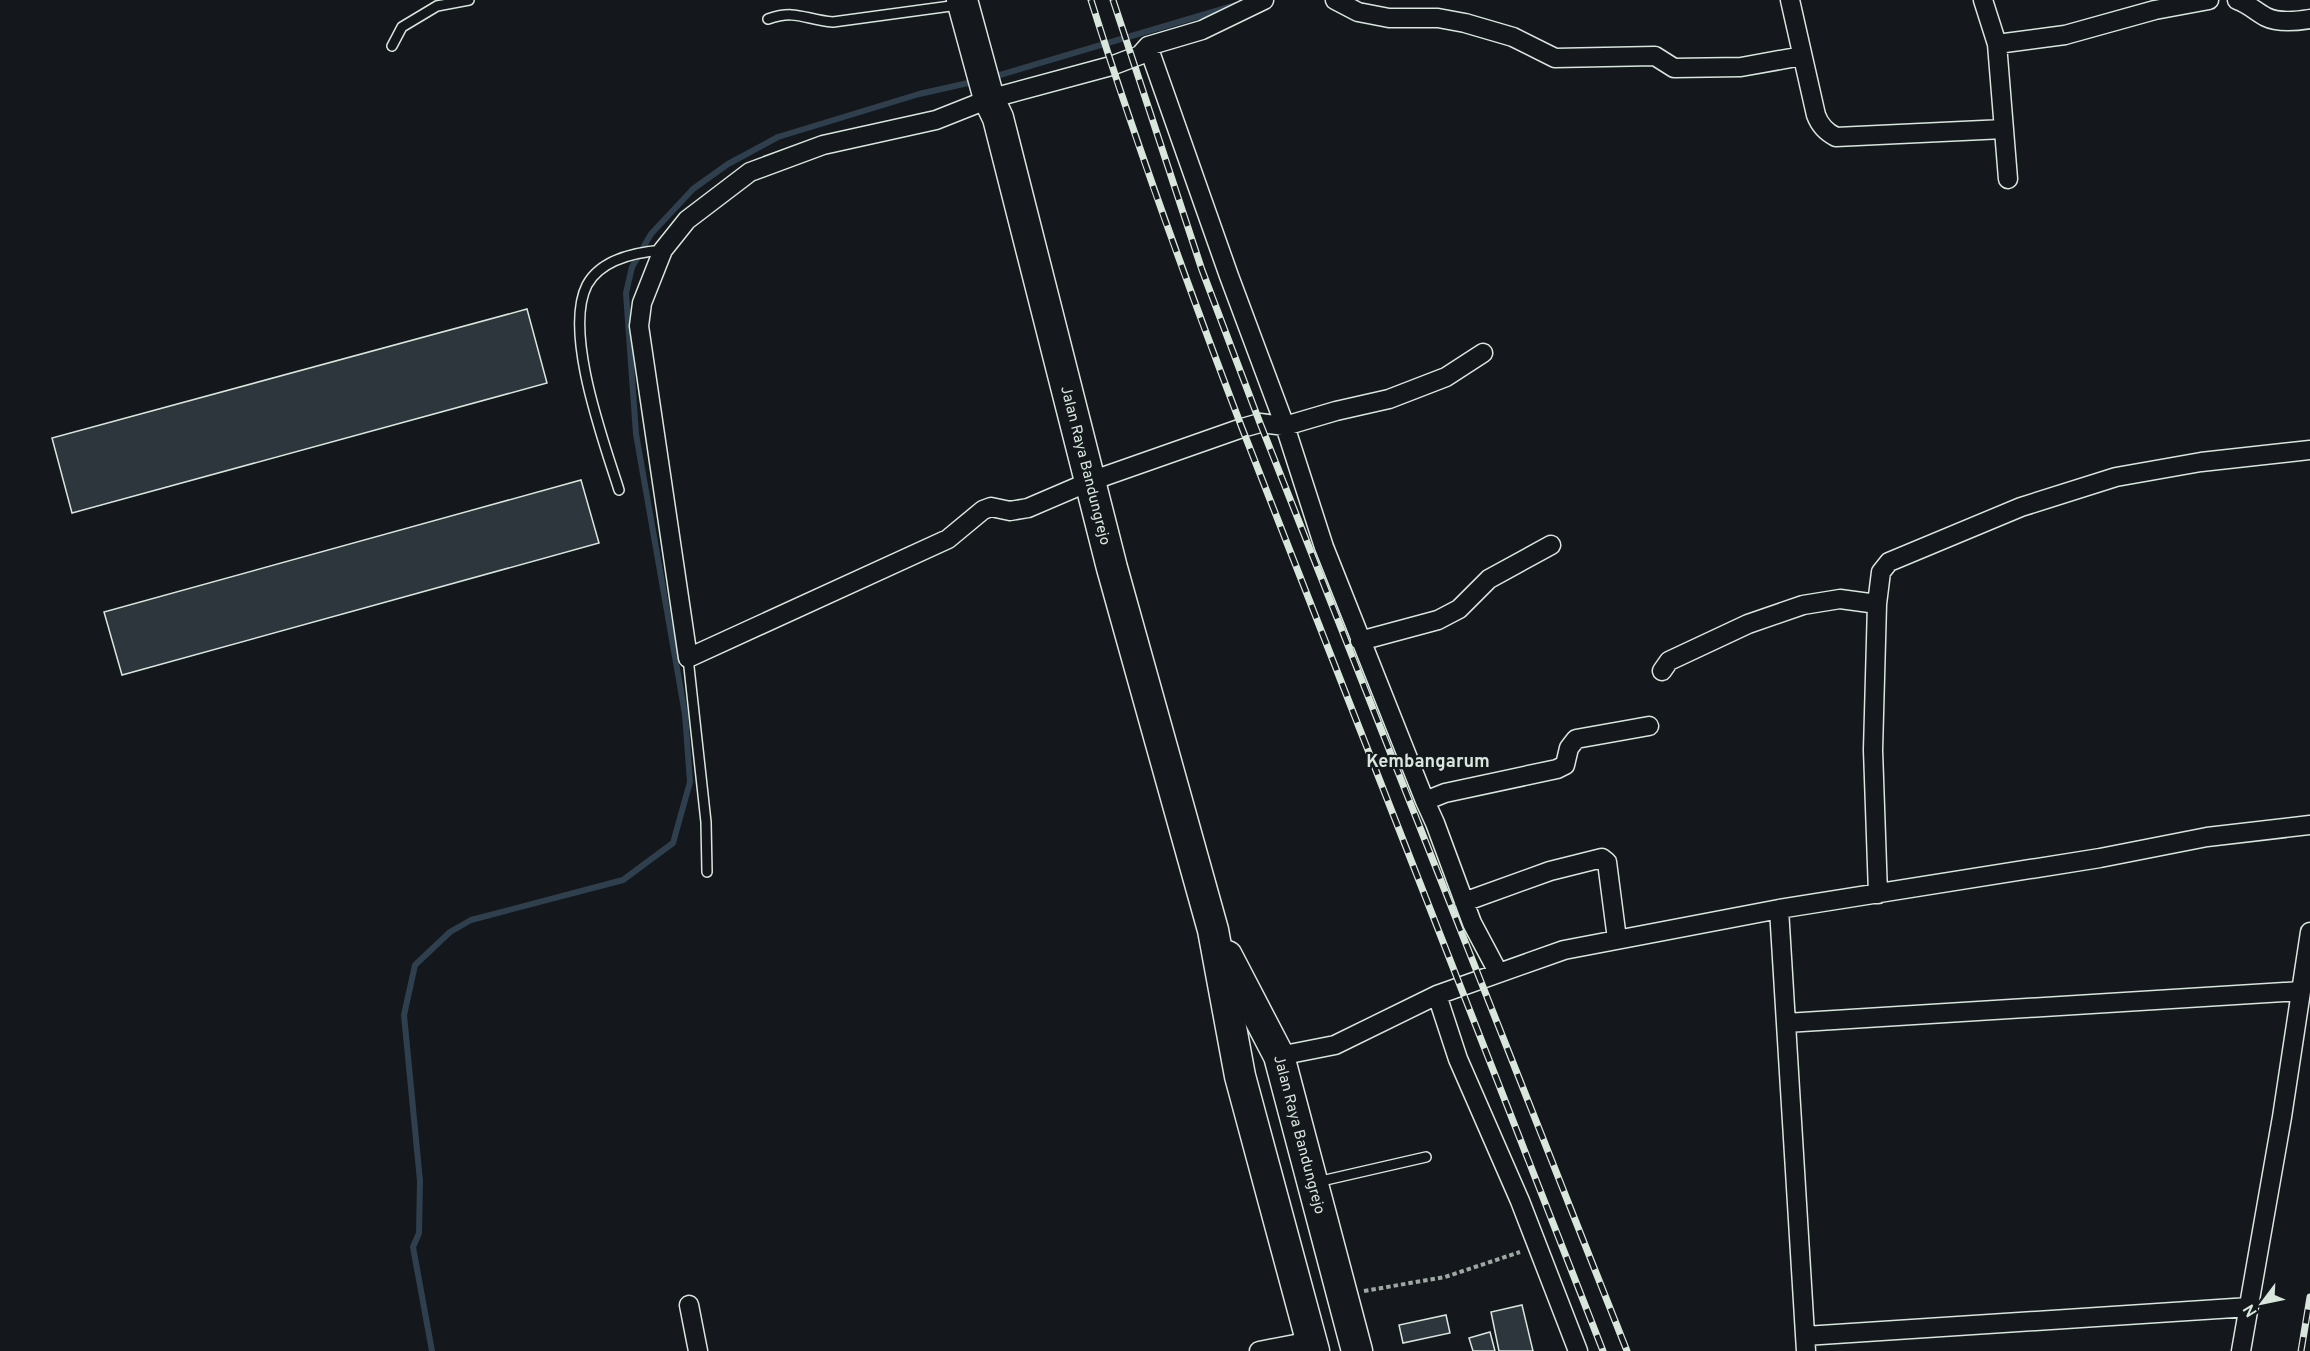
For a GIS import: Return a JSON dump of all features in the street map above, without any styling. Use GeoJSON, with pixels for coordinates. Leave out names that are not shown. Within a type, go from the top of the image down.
{"type":"FeatureCollection","features":[{"type":"Feature","properties":{"kind":"main road","name":"Jalan Raya Bandungrejo"},"geometry":{"type":"LineString","coordinates":[[963,2],[986,87],[998,118],[1112,568],[1213,930],[1240,1076],[1312,1346]]}},
{"type":"Feature","properties":{"kind":"main road","name":"Jalan Raya Bandungrejo"},"geometry":{"type":"LineString","coordinates":[[1213,930],[1280,1056],[1357,1351]]}},
{"type":"Feature","properties":{"kind":"main road"},"geometry":{"type":"LineString","coordinates":[[1295,1280],[1339,1282]]}},
{"type":"Feature","properties":{"kind":"street"},"geometry":{"type":"LineString","coordinates":[[1264,0],[1203,30],[1148,46],[1140,55],[1111,66],[986,87],[936,120],[823,145],[750,172],[687,220],[658,250],[642,303],[639,326],[688,658],[948,539],[983,510],[991,507],[1010,511],[1028,508],[1091,481],[1260,423],[1286,426],[1409,393],[1446,377],[1483,353]]}},
{"type":"Feature","properties":{"kind":"street"},"geometry":{"type":"LineString","coordinates":[[1335,0],[1358,12],[1389,18],[1438,18],[1465,23],[1513,37],[1555,58],[1655,56],[1674,68],[1741,67],[1802,56]]}},
{"type":"Feature","properties":{"kind":"street"},"geometry":{"type":"LineString","coordinates":[[1790,0],[1819,124],[1836,137],[2004,129]]}},
{"type":"Feature","properties":{"kind":"street"},"geometry":{"type":"LineString","coordinates":[[1983,0],[1997,44],[2008,179]]}},
{"type":"Feature","properties":{"kind":"street"},"geometry":{"type":"LineString","coordinates":[[1997,44],[2065,35],[2156,10],[2209,0]]}},
{"type":"Feature","properties":{"kind":"street"},"geometry":{"type":"LineString","coordinates":[[2237,0],[2246,3],[2266,17],[2279,20],[2310,19]]}},
{"type":"Feature","properties":{"kind":"street"},"geometry":{"type":"LineString","coordinates":[[1148,46],[1233,287],[1286,426],[1301,483],[1360,641],[1436,823],[1464,902],[1498,972]]}},
{"type":"Feature","properties":{"kind":"street"},"geometry":{"type":"LineString","coordinates":[[1878,894],[1873,750],[1877,604],[1881,572],[1889,562],[2021,507],[2116,477],[2201,462],[2310,450]]}},
{"type":"Feature","properties":{"kind":"street"},"geometry":{"type":"LineString","coordinates":[[1360,641],[1438,620],[1459,609],[1489,579],[1551,545]]}},
{"type":"Feature","properties":{"kind":"street"},"geometry":{"type":"LineString","coordinates":[[1662,671],[1669,661],[1776,613],[1840,599],[1877,604]]}},
{"type":"Feature","properties":{"kind":"street"},"geometry":{"type":"LineString","coordinates":[[1425,801],[1445,793],[1557,769],[1565,765],[1569,748],[1576,739],[1649,726]]}},
{"type":"Feature","properties":{"kind":"street"},"geometry":{"type":"LineString","coordinates":[[1280,1056],[1335,1045],[1437,996],[1564,950],[1779,909],[2100,858],[2207,837],[2310,825]]}},
{"type":"Feature","properties":{"kind":"street"},"geometry":{"type":"LineString","coordinates":[[1464,902],[1550,871],[1602,858],[1607,862],[1617,939]]}},
{"type":"Feature","properties":{"kind":"street"},"geometry":{"type":"LineString","coordinates":[[1779,909],[1806,1344],[2249,1307]]}},
{"type":"Feature","properties":{"kind":"street"},"geometry":{"type":"LineString","coordinates":[[2241,1351],[2282,1117],[2310,932]]}},
{"type":"Feature","properties":{"kind":"street"},"geometry":{"type":"LineString","coordinates":[[1786,1023],[2301,991]]}},
{"type":"Feature","properties":{"kind":"street"},"geometry":{"type":"LineString","coordinates":[[1437,996],[1458,1059],[1537,1246],[1578,1351]]}},
{"type":"Feature","properties":{"kind":"street"},"geometry":{"type":"LineString","coordinates":[[689,1305],[698,1351]]}},
{"type":"Feature","properties":{"kind":"street"},"geometry":{"type":"LineString","coordinates":[[1259,1351],[1312,1346]]}},
{"type":"Feature","properties":{"kind":"lane"},"geometry":{"type":"LineString","coordinates":[[392,45],[402,27],[437,6],[469,0]]}},
{"type":"Feature","properties":{"kind":"lane"},"geometry":{"type":"LineString","coordinates":[[768,19],[786,13],[816,21],[833,22],[963,2]]}},
{"type":"Feature","properties":{"kind":"lane"},"geometry":{"type":"LineString","coordinates":[[619,490],[585,382],[580,310],[587,285],[603,268],[626,256],[658,250]]}},
{"type":"Feature","properties":{"kind":"lane"},"geometry":{"type":"LineString","coordinates":[[688,658],[706,822],[707,872]]}},
{"type":"Feature","properties":{"kind":"lane"},"geometry":{"type":"LineString","coordinates":[[1314,1183],[1426,1157]]}},
{"type":"Feature","properties":{"kind":"path"},"geometry":{"type":"LineString","coordinates":[[1339,1282],[1445,1277],[1537,1246]]}},
{"type":"Feature","properties":{"kind":"building"},"geometry":{"type":"Polygon","coordinates":[[[527,309],[547,383],[72,513],[52,438],[527,309]]]}},
{"type":"Feature","properties":{"kind":"building"},"geometry":{"type":"Polygon","coordinates":[[[581,480],[599,543],[122,675],[104,612],[581,480]]]}},
{"type":"Feature","properties":{"kind":"building"},"geometry":{"type":"Polygon","coordinates":[[[1522,1305],[1533,1351],[1499,1351],[1491,1312],[1522,1305]]]}},
{"type":"Feature","properties":{"kind":"building"},"geometry":{"type":"Polygon","coordinates":[[[1446,1315],[1450,1333],[1403,1343],[1399,1325],[1446,1315]]]}},
{"type":"Feature","properties":{"kind":"building"},"geometry":{"type":"Polygon","coordinates":[[[1490,1332],[1495,1351],[1473,1351],[1469,1338],[1490,1332]]]}},
{"type":"Feature","properties":{"kind":"waterway"},"geometry":{"type":"LineString","coordinates":[[993,77],[1236,5]]}},
{"type":"Feature","properties":{"kind":"waterway"},"geometry":{"type":"LineString","coordinates":[[432,1351],[413,1247],[419,1233],[420,1181],[404,1015],[415,965],[450,932],[471,920],[623,880],[673,843],[690,782],[685,714],[636,434],[626,293],[632,267],[651,234],[693,189],[728,164],[778,137],[919,94],[977,81]]}},
{"type":"Feature","properties":{"kind":"railway"},"geometry":{"type":"LineString","coordinates":[[1091,0],[1163,215],[1242,428],[1603,1351]]}},
{"type":"Feature","properties":{"kind":"railway"},"geometry":{"type":"LineString","coordinates":[[1113,0],[1202,270],[1260,423],[1627,1351]]}},
{"type":"Feature","properties":{"kind":"railway"},"geometry":{"type":"LineString","coordinates":[[2301,1351],[2310,1297]]}},
{"type":"Feature","properties":{"kind":"district","name":"Kembangarum"},"geometry":{"type":"Point","coordinates":[1428,761]}}]}
